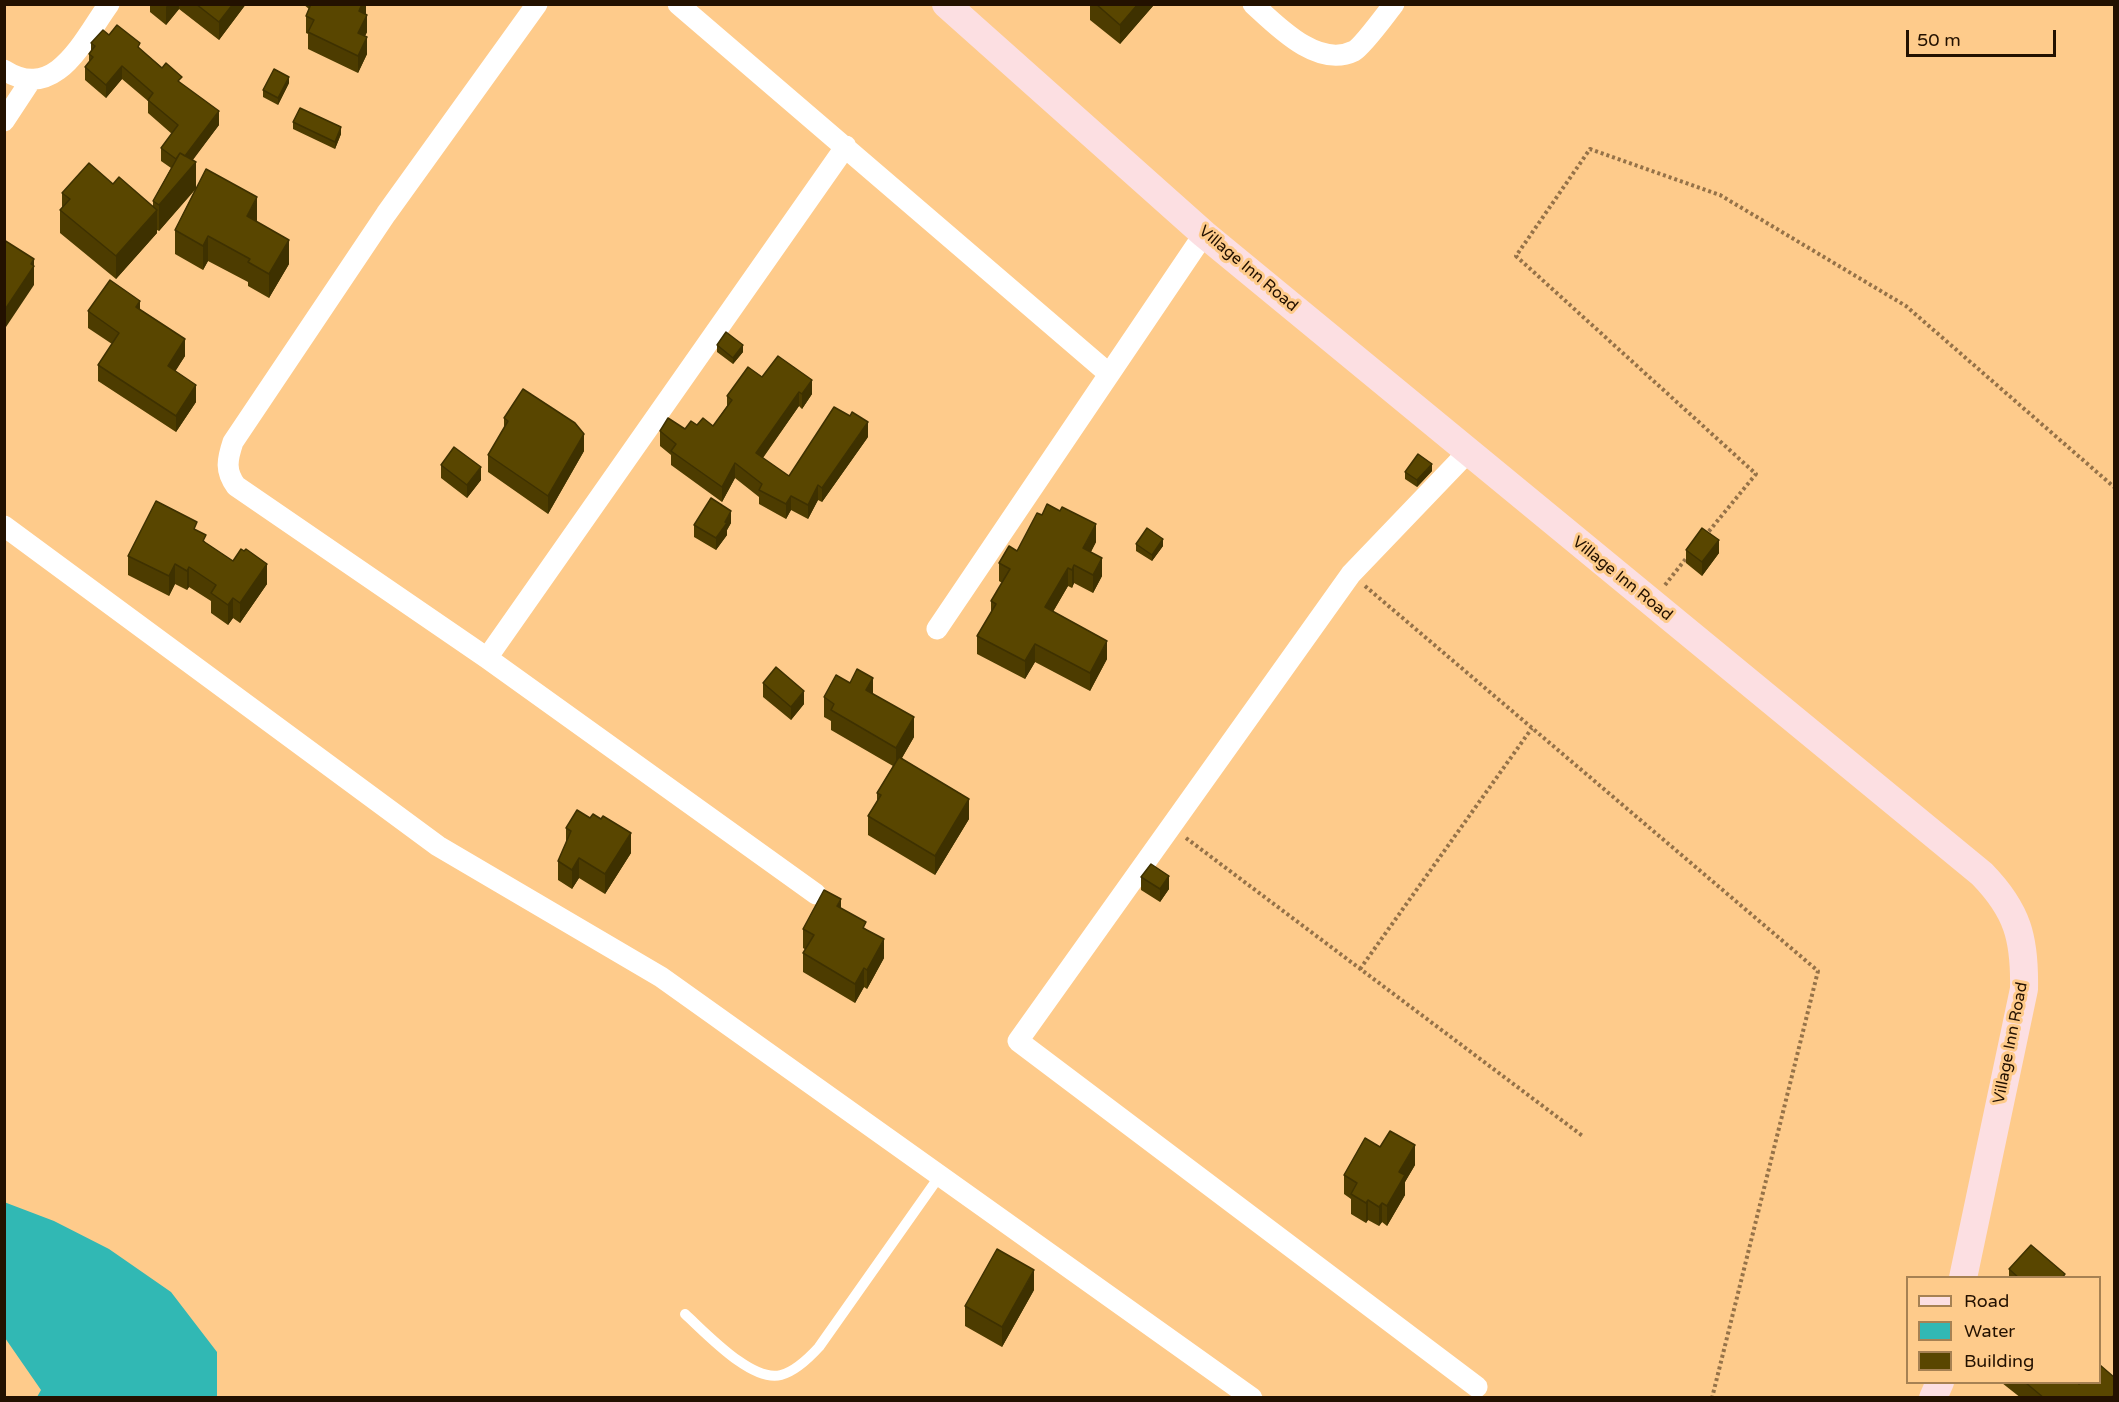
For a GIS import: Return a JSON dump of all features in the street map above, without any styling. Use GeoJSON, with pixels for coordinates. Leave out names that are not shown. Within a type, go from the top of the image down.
{"type":"FeatureCollection","features":[{"type":"Feature","properties":{"kind":"street"},"geometry":{"type":"LineString","coordinates":[[4,70],[14,76],[31,80],[51,77],[63,68],[109,4]]}},
{"type":"Feature","properties":{"kind":"street"},"geometry":{"type":"LineString","coordinates":[[537,4],[379,224],[233,442],[227,462],[228,475],[236,486],[487,658],[816,894]]}},
{"type":"Feature","properties":{"kind":"street"},"geometry":{"type":"LineString","coordinates":[[678,4],[1108,373]]}},
{"type":"Feature","properties":{"kind":"street","name":"Village Inn Road"},"geometry":{"type":"LineString","coordinates":[[946,4],[1204,234],[1467,453],[1982,874],[2001,894],[2012,912],[2024,955],[2024,989],[1963,1276]]}},
{"type":"Feature","properties":{"kind":"street"},"geometry":{"type":"LineString","coordinates":[[1253,4],[1305,47],[1321,53],[1337,53],[1354,50],[1394,4]]}},
{"type":"Feature","properties":{"kind":"street"},"geometry":{"type":"LineString","coordinates":[[4,121],[31,80]]}},
{"type":"Feature","properties":{"kind":"street"},"geometry":{"type":"LineString","coordinates":[[487,658],[846,146]]}},
{"type":"Feature","properties":{"kind":"street"},"geometry":{"type":"LineString","coordinates":[[937,629],[1204,234]]}},
{"type":"Feature","properties":{"kind":"street"},"geometry":{"type":"LineString","coordinates":[[1467,453],[1351,574],[1018,1041],[1477,1387]]}},
{"type":"Feature","properties":{"kind":"street"},"geometry":{"type":"LineString","coordinates":[[4,526],[438,846],[661,977],[941,1174],[1252,1398]]}},
{"type":"Feature","properties":{"kind":"street"},"geometry":{"type":"LineString","coordinates":[[1933,1398],[1940,1384]]}},
{"type":"Feature","properties":{"kind":"lane"},"geometry":{"type":"LineString","coordinates":[[685,1314],[728,1352],[763,1375],[781,1375],[794,1369],[819,1347],[941,1174]]}},
{"type":"Feature","properties":{"kind":"path"},"geometry":{"type":"LineString","coordinates":[[1703,538],[1756,474],[1516,256],[1590,149],[1720,195],[1906,306],[2115,487]]}},
{"type":"Feature","properties":{"kind":"path"},"geometry":{"type":"LineString","coordinates":[[1651,602],[1696,547]]}},
{"type":"Feature","properties":{"kind":"path"},"geometry":{"type":"LineString","coordinates":[[1351,574],[1818,971],[1712,1398]]}},
{"type":"Feature","properties":{"kind":"path"},"geometry":{"type":"LineString","coordinates":[[1360,969],[1532,728]]}},
{"type":"Feature","properties":{"kind":"path"},"geometry":{"type":"LineString","coordinates":[[1171,827],[1584,1137]]}},
{"type":"Feature","properties":{"kind":"water"},"geometry":{"type":"Polygon","coordinates":[[[4,1202],[54,1221],[109,1249],[171,1292],[217,1352],[217,1397],[37,1397],[41,1390],[5,1338],[4,1202]]]}},
{"type":"Feature","properties":{"kind":"building"},"geometry":{"type":"Polygon","coordinates":[[[196,4],[233,4],[219,22],[196,4]]]}},
{"type":"Feature","properties":{"kind":"building"},"geometry":{"type":"Polygon","coordinates":[[[311,4],[362,4],[359,11],[367,15],[358,33],[367,37],[358,56],[308,32],[314,20],[306,16],[311,4]]]}},
{"type":"Feature","properties":{"kind":"building"},"geometry":{"type":"Polygon","coordinates":[[[1096,4],[1138,4],[1120,25],[1096,4]]]}},
{"type":"Feature","properties":{"kind":"building"},"geometry":{"type":"Polygon","coordinates":[[[117,25],[140,43],[138,47],[162,68],[166,63],[182,77],[178,81],[219,111],[185,156],[180,153],[176,159],[161,148],[178,125],[148,100],[153,93],[122,66],[106,85],[85,67],[93,57],[89,54],[95,46],[91,43],[103,30],[109,35],[117,25]]]}},
{"type":"Feature","properties":{"kind":"building"},"geometry":{"type":"Polygon","coordinates":[[[274,69],[289,77],[278,98],[263,90],[274,69]]]}},
{"type":"Feature","properties":{"kind":"building"},"geometry":{"type":"Polygon","coordinates":[[[300,108],[341,127],[335,142],[293,122],[300,108]]]}},
{"type":"Feature","properties":{"kind":"building"},"geometry":{"type":"Polygon","coordinates":[[[180,153],[196,162],[159,205],[153,201],[180,153]]]}},
{"type":"Feature","properties":{"kind":"building"},"geometry":{"type":"Polygon","coordinates":[[[89,163],[113,184],[119,177],[157,210],[116,256],[60,210],[70,199],[62,193],[89,163]]]}},
{"type":"Feature","properties":{"kind":"building"},"geometry":{"type":"Polygon","coordinates":[[[206,169],[257,197],[247,216],[289,240],[269,274],[248,262],[250,259],[208,236],[203,246],[175,230],[206,169]]]}},
{"type":"Feature","properties":{"kind":"building"},"geometry":{"type":"Polygon","coordinates":[[[4,240],[34,259],[31,264],[34,266],[4,311],[4,240]]]}},
{"type":"Feature","properties":{"kind":"building"},"geometry":{"type":"Polygon","coordinates":[[[110,280],[140,301],[136,307],[185,339],[168,366],[196,385],[176,416],[98,365],[119,333],[88,311],[110,280]]]}},
{"type":"Feature","properties":{"kind":"building"},"geometry":{"type":"Polygon","coordinates":[[[726,332],[743,345],[733,358],[717,345],[726,332]]]}},
{"type":"Feature","properties":{"kind":"building"},"geometry":{"type":"Polygon","coordinates":[[[778,356],[812,380],[802,394],[799,392],[756,453],[789,476],[834,407],[850,416],[852,412],[868,422],[822,488],[818,485],[808,505],[791,496],[786,504],[759,490],[762,484],[735,463],[722,487],[671,451],[676,444],[660,431],[668,418],[685,429],[691,421],[697,425],[703,418],[713,426],[732,400],[727,396],[748,367],[762,377],[778,356]]]}},
{"type":"Feature","properties":{"kind":"building"},"geometry":{"type":"Polygon","coordinates":[[[523,389],[575,423],[584,434],[548,496],[488,455],[508,421],[504,418],[523,389]]]}},
{"type":"Feature","properties":{"kind":"building"},"geometry":{"type":"Polygon","coordinates":[[[454,447],[481,467],[467,485],[441,465],[454,447]]]}},
{"type":"Feature","properties":{"kind":"building"},"geometry":{"type":"Polygon","coordinates":[[[1418,454],[1432,464],[1417,480],[1405,472],[1418,454]]]}},
{"type":"Feature","properties":{"kind":"building"},"geometry":{"type":"Polygon","coordinates":[[[711,498],[731,511],[725,522],[727,523],[716,538],[694,525],[711,498]]]}},
{"type":"Feature","properties":{"kind":"building"},"geometry":{"type":"Polygon","coordinates":[[[156,501],[197,522],[194,529],[206,535],[203,541],[233,561],[241,549],[244,551],[246,549],[267,564],[240,603],[233,598],[228,605],[211,593],[216,585],[189,567],[187,571],[175,564],[169,576],[128,556],[156,501]]]}},
{"type":"Feature","properties":{"kind":"building"},"geometry":{"type":"Polygon","coordinates":[[[1047,504],[1060,511],[1062,507],[1096,524],[1083,548],[1102,558],[1093,575],[1074,565],[1072,570],[1068,568],[1045,607],[1107,641],[1090,673],[1035,644],[1025,661],[977,636],[996,604],[991,601],[1010,569],[999,563],[1009,546],[1017,551],[1037,513],[1042,515],[1047,504]]]}},
{"type":"Feature","properties":{"kind":"building"},"geometry":{"type":"Polygon","coordinates":[[[1147,528],[1163,539],[1152,555],[1136,544],[1147,528]]]}},
{"type":"Feature","properties":{"kind":"building"},"geometry":{"type":"Polygon","coordinates":[[[1702,528],[1719,540],[1702,562],[1686,550],[1702,528]]]}},
{"type":"Feature","properties":{"kind":"building"},"geometry":{"type":"Polygon","coordinates":[[[776,667],[804,691],[791,707],[763,683],[776,667]]]}},
{"type":"Feature","properties":{"kind":"building"},"geometry":{"type":"Polygon","coordinates":[[[857,669],[873,678],[866,690],[914,717],[896,748],[831,710],[834,704],[824,697],[836,675],[850,683],[857,669]]]}},
{"type":"Feature","properties":{"kind":"building"},"geometry":{"type":"Polygon","coordinates":[[[899,757],[969,799],[935,856],[868,816],[881,795],[877,793],[899,757]]]}},
{"type":"Feature","properties":{"kind":"building"},"geometry":{"type":"Polygon","coordinates":[[[577,810],[590,818],[593,814],[601,819],[603,816],[631,833],[605,874],[579,858],[572,870],[558,861],[571,831],[566,828],[577,810]]]}},
{"type":"Feature","properties":{"kind":"building"},"geometry":{"type":"Polygon","coordinates":[[[1151,864],[1169,876],[1160,889],[1141,877],[1151,864]]]}},
{"type":"Feature","properties":{"kind":"building"},"geometry":{"type":"Polygon","coordinates":[[[824,890],[841,899],[837,906],[866,922],[863,928],[884,939],[867,970],[864,968],[855,984],[803,953],[814,935],[803,929],[824,890]]]}},
{"type":"Feature","properties":{"kind":"building"},"geometry":{"type":"Polygon","coordinates":[[[1390,1131],[1415,1145],[1399,1172],[1405,1175],[1387,1206],[1382,1203],[1379,1207],[1368,1200],[1366,1203],[1351,1194],[1357,1183],[1344,1175],[1365,1138],[1380,1147],[1390,1131]]]}},
{"type":"Feature","properties":{"kind":"building"},"geometry":{"type":"Polygon","coordinates":[[[2031,1245],[2065,1274],[2064,1276],[2017,1276],[2009,1269],[2031,1245]]]}},
{"type":"Feature","properties":{"kind":"building"},"geometry":{"type":"Polygon","coordinates":[[[997,1249],[1034,1270],[1002,1327],[965,1306],[997,1249]]]}},
{"type":"Feature","properties":{"kind":"building"},"geometry":{"type":"Polygon","coordinates":[[[2101,1366],[2115,1378],[2115,1394],[2111,1398],[2044,1398],[2027,1384],[2101,1384],[2101,1366]]]}}]}
